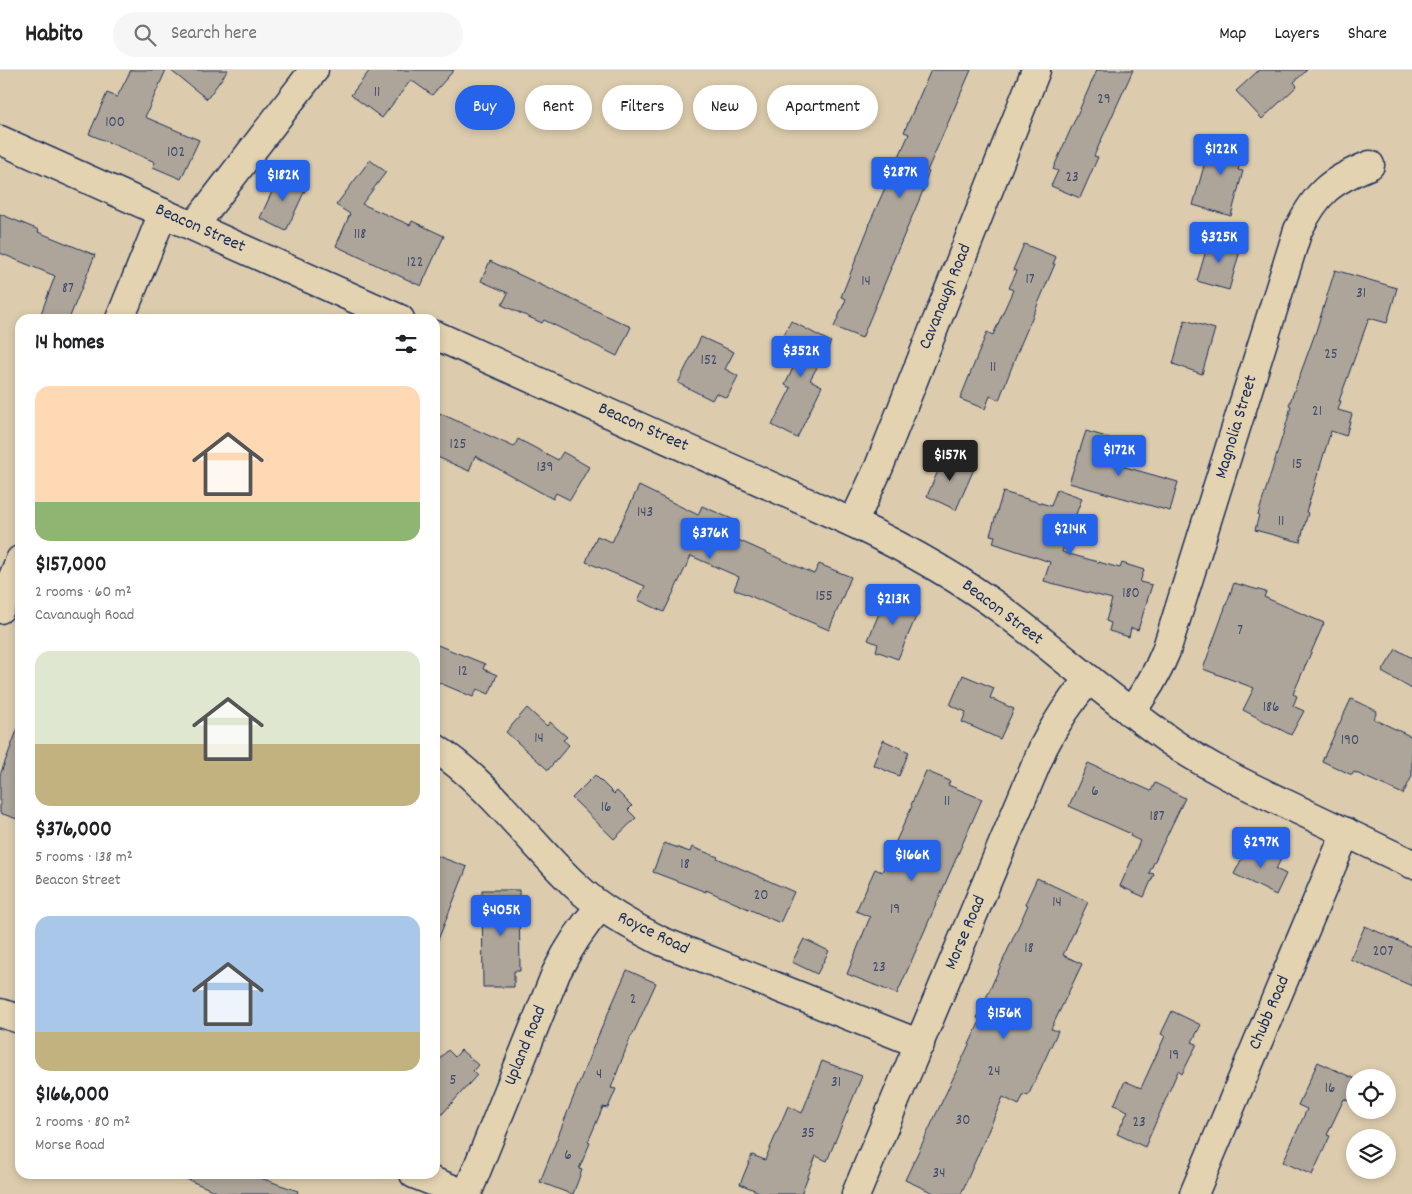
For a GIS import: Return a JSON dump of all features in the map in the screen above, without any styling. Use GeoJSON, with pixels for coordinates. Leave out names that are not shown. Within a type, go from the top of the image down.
{"type":"FeatureCollection","features":[{"type":"Feature","properties":{"kind":"street"},"geometry":{"type":"LineString","coordinates":[[194,226],[314,70]]}},
{"type":"Feature","properties":{"kind":"street","name":"Cavanaugh Road"},"geometry":{"type":"LineString","coordinates":[[853,523],[867,496],[1036,70]]}},
{"type":"Feature","properties":{"kind":"street","name":"Beacon Street"},"geometry":{"type":"LineString","coordinates":[[0,140],[389,314]]}},
{"type":"Feature","properties":{"kind":"street","name":"Magnolia Street"},"geometry":{"type":"LineString","coordinates":[[1130,712],[1146,693],[1158,673],[1166,651],[1298,230],[1318,196],[1339,180],[1370,165]]}},
{"type":"Feature","properties":{"kind":"street"},"geometry":{"type":"LineString","coordinates":[[122,314],[163,213]]}},
{"type":"Feature","properties":{"kind":"street","name":"Beacon Street"},"geometry":{"type":"LineString","coordinates":[[440,337],[853,523],[937,566],[1005,613],[1171,742],[1208,765],[1412,864]]}},
{"type":"Feature","properties":{"kind":"street"},"geometry":{"type":"LineString","coordinates":[[0,609],[15,577]]}},
{"type":"Feature","properties":{"kind":"street","name":"Morse Road"},"geometry":{"type":"LineString","coordinates":[[856,1194],[1043,748],[1057,720],[1088,679]]}},
{"type":"Feature","properties":{"kind":"street","name":"Royce Road"},"geometry":{"type":"LineString","coordinates":[[440,751],[458,764],[574,884],[600,907],[630,926],[661,941],[920,1044]]}},
{"type":"Feature","properties":{"kind":"street","name":"Chubb Road"},"geometry":{"type":"LineString","coordinates":[[1194,1194],[1346,832]]}},
{"type":"Feature","properties":{"kind":"street","name":"Upland Road"},"geometry":{"type":"LineString","coordinates":[[466,1194],[560,964],[568,947],[600,907]]}},
{"type":"Feature","properties":{"kind":"street"},"geometry":{"type":"LineString","coordinates":[[0,1013],[15,1018]]}},
{"type":"Feature","properties":{"kind":"street"},"geometry":{"type":"LineString","coordinates":[[427,1179],[466,1194]]}},
{"type":"Feature","properties":{"kind":"building"},"geometry":{"type":"Polygon","coordinates":[[[131,70],[166,70],[145,117],[199,140],[181,179],[153,167],[155,162],[89,134],[107,93],[117,97],[131,70]]]}},
{"type":"Feature","properties":{"kind":"building"},"geometry":{"type":"Polygon","coordinates":[[[170,70],[228,70],[207,99],[170,70]]]}},
{"type":"Feature","properties":{"kind":"building"},"geometry":{"type":"Polygon","coordinates":[[[370,70],[454,70],[432,95],[411,80],[382,118],[351,95],[370,70]]]}},
{"type":"Feature","properties":{"kind":"building"},"geometry":{"type":"Polygon","coordinates":[[[931,70],[971,70],[927,171],[929,172],[924,183],[926,184],[862,338],[834,327],[846,299],[841,297],[869,224],[909,134],[904,132],[931,70]]]}},
{"type":"Feature","properties":{"kind":"building"},"geometry":{"type":"Polygon","coordinates":[[[1097,70],[1133,70],[1094,156],[1098,157],[1080,198],[1051,186],[1058,171],[1053,169],[1097,70]]]}},
{"type":"Feature","properties":{"kind":"building"},"geometry":{"type":"Polygon","coordinates":[[[1259,70],[1307,70],[1294,82],[1297,86],[1262,119],[1236,91],[1259,70]]]}},
{"type":"Feature","properties":{"kind":"building"},"geometry":{"type":"Polygon","coordinates":[[[1213,134],[1245,143],[1238,170],[1243,171],[1231,216],[1193,205],[1213,134]]]}},
{"type":"Feature","properties":{"kind":"building"},"geometry":{"type":"Polygon","coordinates":[[[370,160],[386,172],[362,204],[410,225],[412,221],[444,236],[421,286],[336,246],[350,214],[336,205],[370,160]]]}},
{"type":"Feature","properties":{"kind":"building"},"geometry":{"type":"Polygon","coordinates":[[[280,174],[307,186],[286,231],[260,218],[280,174]]]}},
{"type":"Feature","properties":{"kind":"building"},"geometry":{"type":"Polygon","coordinates":[[[0,214],[95,255],[71,314],[41,314],[55,276],[0,253],[0,214]]]}},
{"type":"Feature","properties":{"kind":"building"},"geometry":{"type":"Polygon","coordinates":[[[1210,237],[1241,247],[1229,290],[1197,281],[1210,237]]]}},
{"type":"Feature","properties":{"kind":"building"},"geometry":{"type":"Polygon","coordinates":[[[1024,244],[1056,257],[1053,264],[1055,264],[999,400],[990,396],[985,409],[960,399],[987,332],[993,335],[1013,290],[1009,288],[1017,271],[1013,270],[1024,244]]]}},
{"type":"Feature","properties":{"kind":"building"},"geometry":{"type":"Polygon","coordinates":[[[490,261],[631,327],[617,356],[544,320],[542,323],[502,305],[508,293],[481,281],[490,261]]]}},
{"type":"Feature","properties":{"kind":"building"},"geometry":{"type":"Polygon","coordinates":[[[1335,270],[1397,288],[1387,323],[1369,318],[1339,401],[1341,401],[1338,410],[1352,414],[1346,436],[1331,431],[1306,512],[1308,513],[1300,542],[1255,530],[1288,418],[1291,406],[1289,405],[1316,331],[1335,270]]]}},
{"type":"Feature","properties":{"kind":"building"},"geometry":{"type":"Polygon","coordinates":[[[1185,320],[1215,329],[1202,374],[1173,364],[1185,320]]]}},
{"type":"Feature","properties":{"kind":"building"},"geometry":{"type":"Polygon","coordinates":[[[791,321],[831,342],[810,380],[822,386],[797,438],[772,425],[791,388],[785,385],[800,353],[780,342],[791,321]]]}},
{"type":"Feature","properties":{"kind":"building"},"geometry":{"type":"Polygon","coordinates":[[[701,337],[734,352],[725,369],[738,376],[727,398],[716,393],[712,400],[678,383],[701,337]]]}},
{"type":"Feature","properties":{"kind":"building"},"geometry":{"type":"Polygon","coordinates":[[[440,413],[514,447],[518,439],[558,460],[563,452],[589,467],[570,500],[556,493],[553,499],[475,456],[469,471],[440,458],[440,413]]]}},
{"type":"Feature","properties":{"kind":"building"},"geometry":{"type":"Polygon","coordinates":[[[1086,431],[1110,438],[1104,461],[1178,482],[1170,511],[1069,483],[1086,431]]]}},
{"type":"Feature","properties":{"kind":"building"},"geometry":{"type":"Polygon","coordinates":[[[945,455],[974,469],[956,510],[927,496],[945,455]]]}},
{"type":"Feature","properties":{"kind":"building"},"geometry":{"type":"Polygon","coordinates":[[[639,486],[698,515],[702,506],[734,520],[727,535],[814,574],[819,564],[851,577],[829,630],[734,589],[739,577],[691,556],[664,612],[638,600],[645,586],[586,562],[597,536],[612,542],[639,486]]]}},
{"type":"Feature","properties":{"kind":"building"},"geometry":{"type":"Polygon","coordinates":[[[1057,489],[1082,498],[1062,552],[1120,568],[1122,563],[1144,570],[1140,582],[1152,585],[1138,630],[1131,628],[1129,637],[1109,631],[1111,623],[1106,621],[1112,599],[1044,581],[1050,562],[993,543],[995,536],[990,535],[1003,492],[1051,506],[1057,489]]]}},
{"type":"Feature","properties":{"kind":"building"},"geometry":{"type":"Polygon","coordinates":[[[1234,583],[1266,592],[1264,597],[1324,623],[1293,694],[1297,696],[1293,706],[1304,711],[1291,735],[1243,710],[1254,688],[1203,669],[1234,583]]]}},
{"type":"Feature","properties":{"kind":"building"},"geometry":{"type":"Polygon","coordinates":[[[887,594],[920,607],[898,659],[876,651],[878,644],[868,640],[887,594]]]}},
{"type":"Feature","properties":{"kind":"building"},"geometry":{"type":"Polygon","coordinates":[[[440,646],[485,664],[483,669],[497,675],[489,694],[477,689],[473,697],[440,683],[440,646]]]}},
{"type":"Feature","properties":{"kind":"building"},"geometry":{"type":"Polygon","coordinates":[[[1396,649],[1412,658],[1412,689],[1382,672],[1396,649]]]}},
{"type":"Feature","properties":{"kind":"building"},"geometry":{"type":"Polygon","coordinates":[[[963,675],[994,688],[990,698],[1014,709],[1000,739],[962,722],[966,712],[950,705],[963,675]]]}},
{"type":"Feature","properties":{"kind":"building"},"geometry":{"type":"Polygon","coordinates":[[[1351,699],[1377,711],[1374,719],[1412,737],[1412,776],[1403,794],[1354,772],[1352,775],[1322,761],[1351,699]]]}},
{"type":"Feature","properties":{"kind":"building"},"geometry":{"type":"Polygon","coordinates":[[[527,708],[547,726],[550,722],[567,737],[563,740],[569,745],[548,770],[506,732],[527,708]]]}},
{"type":"Feature","properties":{"kind":"building"},"geometry":{"type":"Polygon","coordinates":[[[15,736],[15,818],[0,813],[0,775],[15,736]]]}},
{"type":"Feature","properties":{"kind":"building"},"geometry":{"type":"Polygon","coordinates":[[[883,740],[909,752],[899,776],[873,765],[883,740]]]}},
{"type":"Feature","properties":{"kind":"building"},"geometry":{"type":"Polygon","coordinates":[[[1088,763],[1151,791],[1155,783],[1185,798],[1149,873],[1154,874],[1144,897],[1120,886],[1140,841],[1130,836],[1131,834],[1069,806],[1088,763]]]}},
{"type":"Feature","properties":{"kind":"building"},"geometry":{"type":"Polygon","coordinates":[[[926,771],[950,781],[948,785],[982,799],[897,994],[847,974],[870,917],[856,911],[875,869],[882,872],[926,771]]]}},
{"type":"Feature","properties":{"kind":"building"},"geometry":{"type":"Polygon","coordinates":[[[595,775],[614,794],[617,791],[632,806],[628,810],[636,818],[614,839],[572,798],[595,775]]]}},
{"type":"Feature","properties":{"kind":"building"},"geometry":{"type":"Polygon","coordinates":[[[664,843],[690,852],[692,847],[794,892],[780,923],[706,890],[706,892],[653,872],[664,843]]]}},
{"type":"Feature","properties":{"kind":"building"},"geometry":{"type":"Polygon","coordinates":[[[1249,844],[1281,859],[1276,869],[1286,874],[1276,895],[1234,874],[1249,844]]]}},
{"type":"Feature","properties":{"kind":"building"},"geometry":{"type":"Polygon","coordinates":[[[440,857],[467,867],[440,935],[440,857]]]}},
{"type":"Feature","properties":{"kind":"building"},"geometry":{"type":"Polygon","coordinates":[[[1037,878],[1088,902],[1063,955],[1082,964],[1051,1029],[1058,1031],[1028,1096],[1024,1094],[1019,1105],[1003,1097],[961,1194],[936,1194],[905,1180],[981,1019],[977,1018],[1028,905],[1025,904],[1037,878]]]}},
{"type":"Feature","properties":{"kind":"building"},"geometry":{"type":"Polygon","coordinates":[[[482,890],[519,890],[520,971],[514,971],[514,987],[483,987],[482,890]]]}},
{"type":"Feature","properties":{"kind":"building"},"geometry":{"type":"Polygon","coordinates":[[[1365,926],[1412,947],[1412,986],[1350,959],[1365,926]]]}},
{"type":"Feature","properties":{"kind":"building"},"geometry":{"type":"Polygon","coordinates":[[[804,939],[829,951],[817,974],[792,962],[804,939]]]}},
{"type":"Feature","properties":{"kind":"building"},"geometry":{"type":"Polygon","coordinates":[[[627,970],[656,983],[631,1036],[611,1088],[616,1089],[608,1108],[603,1107],[588,1142],[590,1143],[579,1169],[582,1170],[573,1194],[571,1194],[540,1182],[592,1050],[627,970]]]}},
{"type":"Feature","properties":{"kind":"building"},"geometry":{"type":"Polygon","coordinates":[[[1172,1011],[1201,1025],[1192,1042],[1197,1044],[1182,1074],[1178,1071],[1145,1147],[1117,1134],[1128,1111],[1114,1105],[1125,1081],[1141,1088],[1165,1036],[1161,1034],[1172,1011]]]}},
{"type":"Feature","properties":{"kind":"building"},"geometry":{"type":"Polygon","coordinates":[[[448,1050],[455,1057],[461,1050],[478,1065],[473,1071],[477,1075],[440,1116],[440,1059],[448,1050]]]}},
{"type":"Feature","properties":{"kind":"building"},"geometry":{"type":"Polygon","coordinates":[[[822,1061],[862,1076],[827,1161],[816,1156],[801,1194],[764,1194],[740,1184],[752,1155],[765,1160],[788,1106],[802,1113],[822,1061]]]}},
{"type":"Feature","properties":{"kind":"building"},"geometry":{"type":"Polygon","coordinates":[[[1318,1062],[1346,1075],[1346,1100],[1344,1099],[1327,1135],[1330,1136],[1312,1175],[1283,1162],[1307,1109],[1298,1105],[1318,1062]]]}},
{"type":"Feature","properties":{"kind":"building"},"geometry":{"type":"Polygon","coordinates":[[[186,1179],[263,1179],[298,1191],[297,1194],[222,1194],[186,1179]]]}}]}
